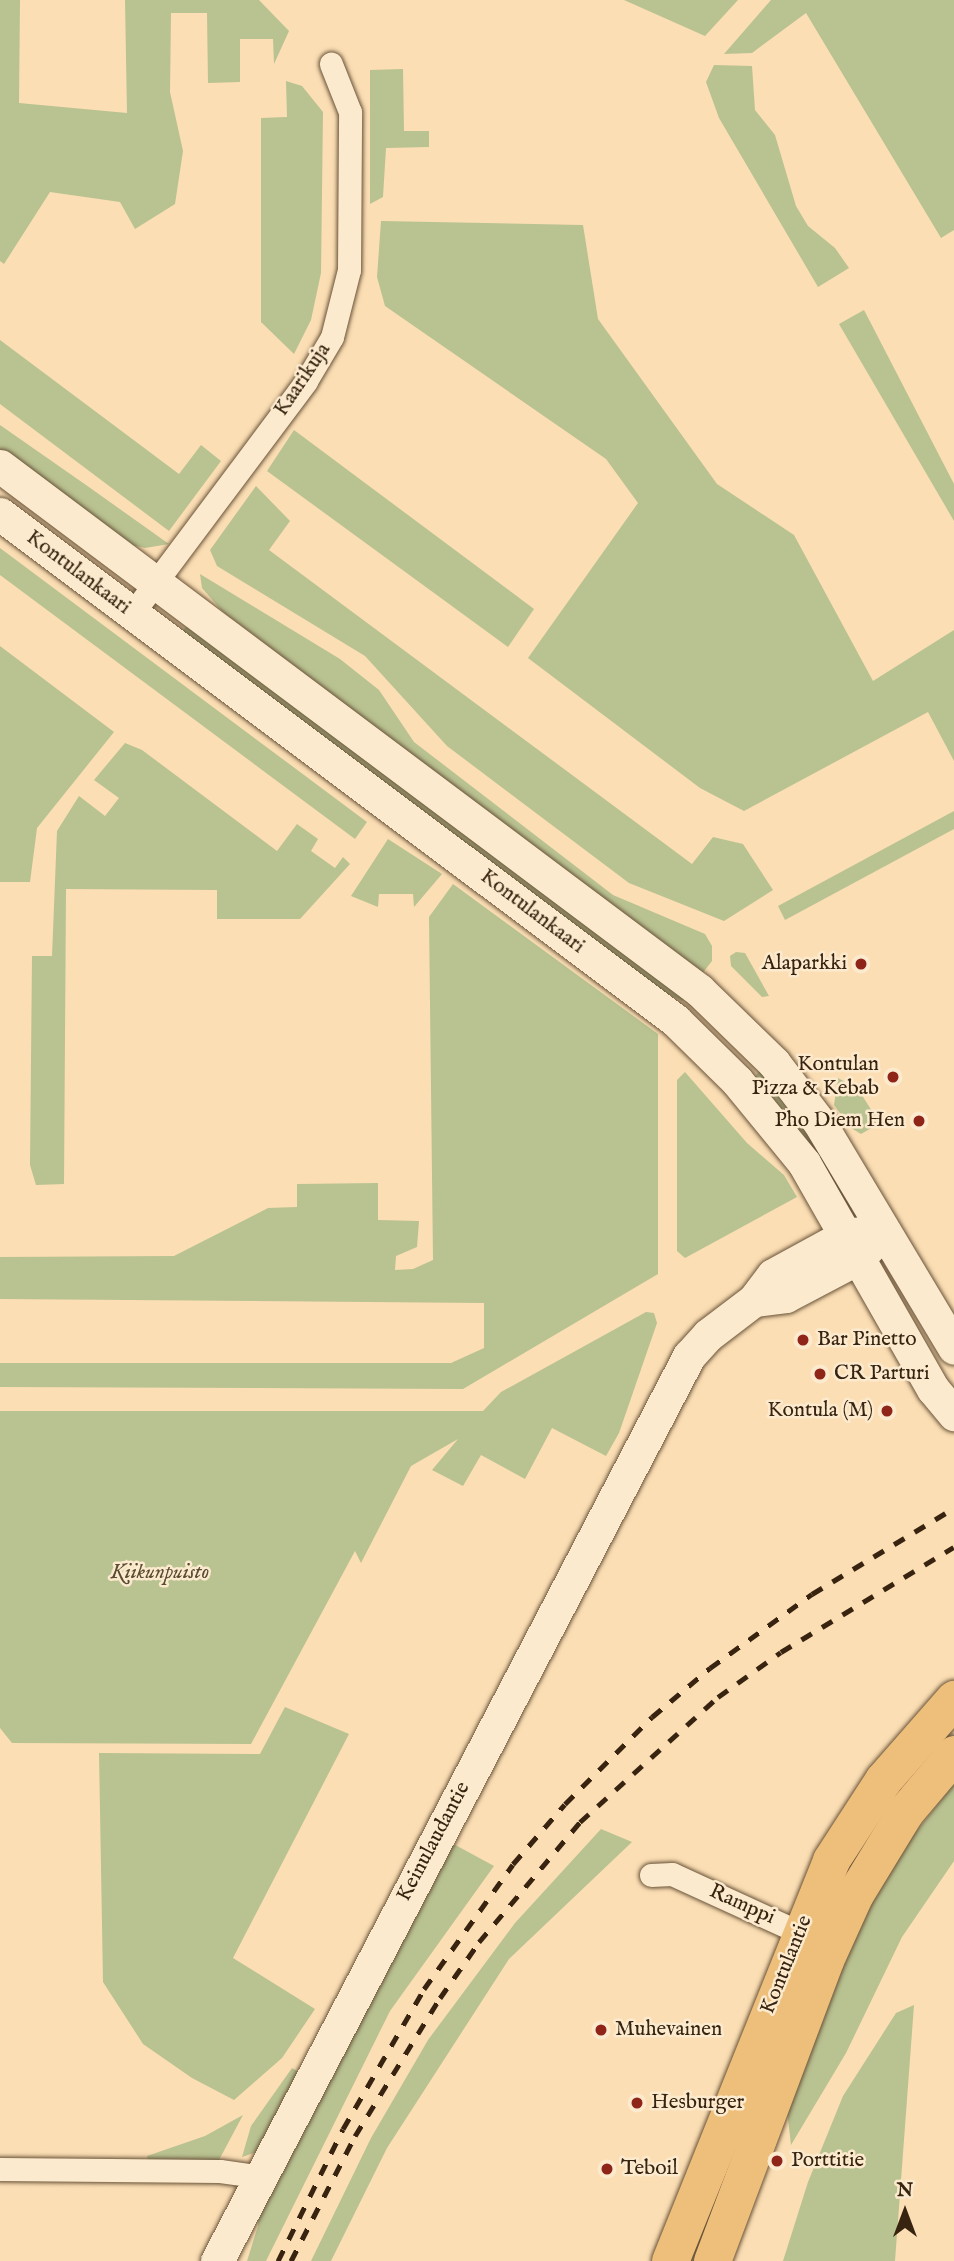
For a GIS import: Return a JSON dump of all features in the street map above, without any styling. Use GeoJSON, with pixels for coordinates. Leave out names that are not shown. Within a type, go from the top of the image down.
{"type":"FeatureCollection","features":[{"type":"Feature","properties":{"kind":"main road","name":"Kontulankaari"},"geometry":{"type":"LineString","coordinates":[[0,466],[699,989],[774,1063],[818,1122],[954,1348]]}},
{"type":"Feature","properties":{"kind":"main road","name":"Kontulankaari"},"geometry":{"type":"LineString","coordinates":[[0,514],[675,1020],[737,1081],[781,1133],[821,1188],[933,1389],[954,1413]]}},
{"type":"Feature","properties":{"kind":"main road","name":"Keinulaudantie"},"geometry":{"type":"LineString","coordinates":[[216,2261],[257,2176],[676,1379],[708,1335],[754,1300],[786,1296],[852,1246],[885,1230]]}},
{"type":"Feature","properties":{"kind":"main road","name":"Kontulantie"},"geometry":{"type":"LineString","coordinates":[[712,2261],[816,1939],[831,1860],[860,1811],[913,1742],[954,1699]]}},
{"type":"Feature","properties":{"kind":"main road","name":"Kontulantie"},"geometry":{"type":"LineString","coordinates":[[670,2261],[816,1939],[954,1754]]}},
{"type":"Feature","properties":{"kind":"street","name":"Kaarikuja"},"geometry":{"type":"LineString","coordinates":[[132,614],[306,381],[332,337],[349,270],[350,112],[331,64]]}},
{"type":"Feature","properties":{"kind":"street","name":"Ramppi"},"geometry":{"type":"LineString","coordinates":[[651,1875],[672,1874],[816,1939]]}},
{"type":"Feature","properties":{"kind":"street"},"geometry":{"type":"LineString","coordinates":[[0,2169],[220,2171],[257,2176]]}},
{"type":"Feature","properties":{"kind":"green space"},"geometry":{"type":"Polygon","coordinates":[[[0,0],[20,0],[19,103],[127,113],[125,0],[259,0],[289,31],[274,64],[273,39],[240,39],[240,82],[208,83],[207,13],[171,13],[170,92],[183,151],[175,204],[135,229],[120,202],[50,192],[4,264],[0,261],[0,0]]]}},
{"type":"Feature","properties":{"kind":"green space"},"geometry":{"type":"Polygon","coordinates":[[[624,0],[738,0],[705,36],[624,0]]]}},
{"type":"Feature","properties":{"kind":"green space"},"geometry":{"type":"Polygon","coordinates":[[[771,0],[954,0],[954,230],[941,238],[806,13],[752,53],[724,54],[771,0]]]}},
{"type":"Feature","properties":{"kind":"green space"},"geometry":{"type":"Polygon","coordinates":[[[714,65],[752,66],[755,110],[775,135],[796,206],[808,226],[835,248],[849,268],[818,287],[719,118],[706,82],[714,65]]]}},
{"type":"Feature","properties":{"kind":"green space"},"geometry":{"type":"Polygon","coordinates":[[[403,69],[404,131],[429,131],[429,147],[386,148],[383,197],[370,204],[370,70],[403,69]]]}},
{"type":"Feature","properties":{"kind":"green space"},"geometry":{"type":"Polygon","coordinates":[[[286,81],[302,86],[323,112],[321,273],[311,320],[294,354],[261,322],[261,118],[287,117],[286,81]]]}},
{"type":"Feature","properties":{"kind":"green space"},"geometry":{"type":"Polygon","coordinates":[[[381,221],[583,225],[598,319],[717,484],[794,535],[873,681],[954,630],[954,761],[928,712],[744,811],[700,788],[528,658],[638,503],[606,459],[385,306],[377,277],[381,221]]]}},
{"type":"Feature","properties":{"kind":"green space"},"geometry":{"type":"Polygon","coordinates":[[[864,310],[954,484],[954,521],[839,324],[864,310]]]}},
{"type":"Feature","properties":{"kind":"green space"},"geometry":{"type":"Polygon","coordinates":[[[0,340],[179,474],[201,445],[221,461],[169,531],[0,404],[0,340]]]}},
{"type":"Feature","properties":{"kind":"green space"},"geometry":{"type":"Polygon","coordinates":[[[0,425],[169,544],[145,548],[123,543],[0,453],[0,425]]]}},
{"type":"Feature","properties":{"kind":"green space"},"geometry":{"type":"Polygon","coordinates":[[[294,430],[534,609],[508,647],[267,471],[294,430]]]}},
{"type":"Feature","properties":{"kind":"green space"},"geometry":{"type":"Polygon","coordinates":[[[256,486],[290,521],[269,550],[692,864],[713,837],[743,844],[773,890],[724,921],[629,883],[447,746],[365,656],[217,566],[210,550],[256,486]]]}},
{"type":"Feature","properties":{"kind":"green space"},"geometry":{"type":"Polygon","coordinates":[[[0,548],[367,822],[355,839],[0,575],[0,548]]]}},
{"type":"Feature","properties":{"kind":"green space"},"geometry":{"type":"Polygon","coordinates":[[[200,574],[340,659],[379,690],[414,742],[613,895],[705,934],[712,946],[712,961],[701,975],[222,611],[202,588],[200,574]]]}},
{"type":"Feature","properties":{"kind":"green space"},"geometry":{"type":"Polygon","coordinates":[[[190,622],[687,995],[682,1001],[645,982],[180,634],[190,622]]]}},
{"type":"Feature","properties":{"kind":"green space"},"geometry":{"type":"Polygon","coordinates":[[[0,646],[114,732],[37,828],[30,882],[0,882],[0,646]]]}},
{"type":"Feature","properties":{"kind":"green space"},"geometry":{"type":"Polygon","coordinates":[[[125,743],[142,750],[277,851],[297,824],[318,839],[311,851],[335,868],[343,857],[350,864],[300,919],[217,919],[217,890],[66,889],[64,1184],[36,1185],[30,1165],[32,956],[52,956],[57,831],[79,796],[105,816],[119,798],[94,780],[125,743]]]}},
{"type":"Feature","properties":{"kind":"green space"},"geometry":{"type":"Polygon","coordinates":[[[954,811],[954,829],[785,920],[778,906],[954,811]]]}},
{"type":"Feature","properties":{"kind":"green space"},"geometry":{"type":"Polygon","coordinates":[[[388,839],[442,874],[414,907],[413,894],[379,894],[378,907],[351,896],[388,839]]]}},
{"type":"Feature","properties":{"kind":"green space"},"geometry":{"type":"Polygon","coordinates":[[[453,884],[658,1034],[658,1274],[463,1389],[0,1387],[0,1363],[451,1363],[484,1348],[484,1303],[0,1299],[0,1257],[174,1256],[268,1208],[297,1207],[297,1184],[378,1183],[378,1220],[419,1221],[417,1247],[396,1256],[395,1270],[413,1269],[433,1260],[429,917],[453,884]]]}},
{"type":"Feature","properties":{"kind":"green space"},"geometry":{"type":"Polygon","coordinates":[[[736,952],[745,953],[769,996],[762,997],[731,966],[730,956],[736,952]]]}},
{"type":"Feature","properties":{"kind":"green space"},"geometry":{"type":"Polygon","coordinates":[[[759,1071],[764,1071],[787,1096],[844,1198],[762,1092],[755,1077],[759,1071]]]}},
{"type":"Feature","properties":{"kind":"green space"},"geometry":{"type":"Polygon","coordinates":[[[685,1072],[747,1143],[784,1175],[797,1197],[685,1258],[677,1251],[677,1080],[685,1072]]]}},
{"type":"Feature","properties":{"kind":"green space"},"geometry":{"type":"Polygon","coordinates":[[[838,1078],[858,1089],[877,1119],[875,1126],[861,1134],[851,1128],[834,1105],[838,1078]]]}},
{"type":"Feature","properties":{"kind":"green space","name":"Kiikunpuisto"},"geometry":{"type":"Polygon","coordinates":[[[646,1312],[654,1313],[657,1323],[619,1433],[606,1456],[552,1428],[525,1479],[481,1455],[463,1486],[432,1470],[458,1439],[411,1466],[361,1563],[355,1551],[251,1744],[12,1743],[0,1728],[0,1411],[483,1411],[501,1392],[646,1312]]]}},
{"type":"Feature","properties":{"kind":"green space"},"geometry":{"type":"Polygon","coordinates":[[[285,1707],[349,1734],[233,1958],[315,2009],[282,2058],[234,2100],[192,2078],[143,2044],[103,1982],[99,1753],[260,1754],[285,1707]]]}},
{"type":"Feature","properties":{"kind":"green space"},"geometry":{"type":"Polygon","coordinates":[[[954,1784],[954,1861],[902,1937],[846,2053],[791,2145],[786,2102],[859,1923],[890,1864],[954,1784]]]}},
{"type":"Feature","properties":{"kind":"green space"},"geometry":{"type":"Polygon","coordinates":[[[601,1829],[632,1842],[509,1959],[387,2148],[331,2261],[311,2261],[371,2138],[428,2040],[515,1923],[601,1829]]]}},
{"type":"Feature","properties":{"kind":"green space"},"geometry":{"type":"Polygon","coordinates":[[[448,1841],[494,1866],[390,2011],[266,2261],[247,2261],[258,2226],[258,2206],[448,1841]]]}},
{"type":"Feature","properties":{"kind":"green space"},"geometry":{"type":"Polygon","coordinates":[[[914,2005],[895,2261],[783,2261],[808,2182],[843,2096],[896,2013],[914,2005]]]}},
{"type":"Feature","properties":{"kind":"green space"},"geometry":{"type":"Polygon","coordinates":[[[292,2068],[302,2074],[260,2151],[242,2157],[251,2126],[292,2068]]]}},
{"type":"Feature","properties":{"kind":"green space"},"geometry":{"type":"Polygon","coordinates":[[[243,2115],[219,2160],[148,2161],[147,2156],[205,2136],[243,2115]]]}},
{"type":"Feature","properties":{"kind":"railway"},"geometry":{"type":"LineString","coordinates":[[278,2261],[343,2129],[424,1989],[513,1864],[565,1804],[652,1717],[710,1668],[812,1594],[954,1508]]}},
{"type":"Feature","properties":{"kind":"railway"},"geometry":{"type":"LineString","coordinates":[[291,2261],[355,2136],[440,1998],[479,1942],[580,1822],[718,1697],[781,1652],[954,1547]]}},
{"type":"Feature","properties":{"kind":"place","name":"Alaparkki"},"geometry":{"type":"Point","coordinates":[861,964]}},
{"type":"Feature","properties":{"kind":"place","name":"Kontulan Pizza & Kebab"},"geometry":{"type":"Point","coordinates":[893,1077]}},
{"type":"Feature","properties":{"kind":"place","name":"Pho Diem Hen"},"geometry":{"type":"Point","coordinates":[919,1121]}},
{"type":"Feature","properties":{"kind":"place","name":"Bar Pinetto"},"geometry":{"type":"Point","coordinates":[803,1340]}},
{"type":"Feature","properties":{"kind":"place","name":"CR Parturi"},"geometry":{"type":"Point","coordinates":[820,1374]}},
{"type":"Feature","properties":{"kind":"place","name":"Kontula (M)"},"geometry":{"type":"Point","coordinates":[887,1411]}},
{"type":"Feature","properties":{"kind":"place","name":"Muhevainen"},"geometry":{"type":"Point","coordinates":[601,2030]}},
{"type":"Feature","properties":{"kind":"place","name":"Hesburger"},"geometry":{"type":"Point","coordinates":[637,2103]}},
{"type":"Feature","properties":{"kind":"place","name":"Porttitie"},"geometry":{"type":"Point","coordinates":[777,2161]}},
{"type":"Feature","properties":{"kind":"place","name":"Teboil"},"geometry":{"type":"Point","coordinates":[607,2169]}}]}
